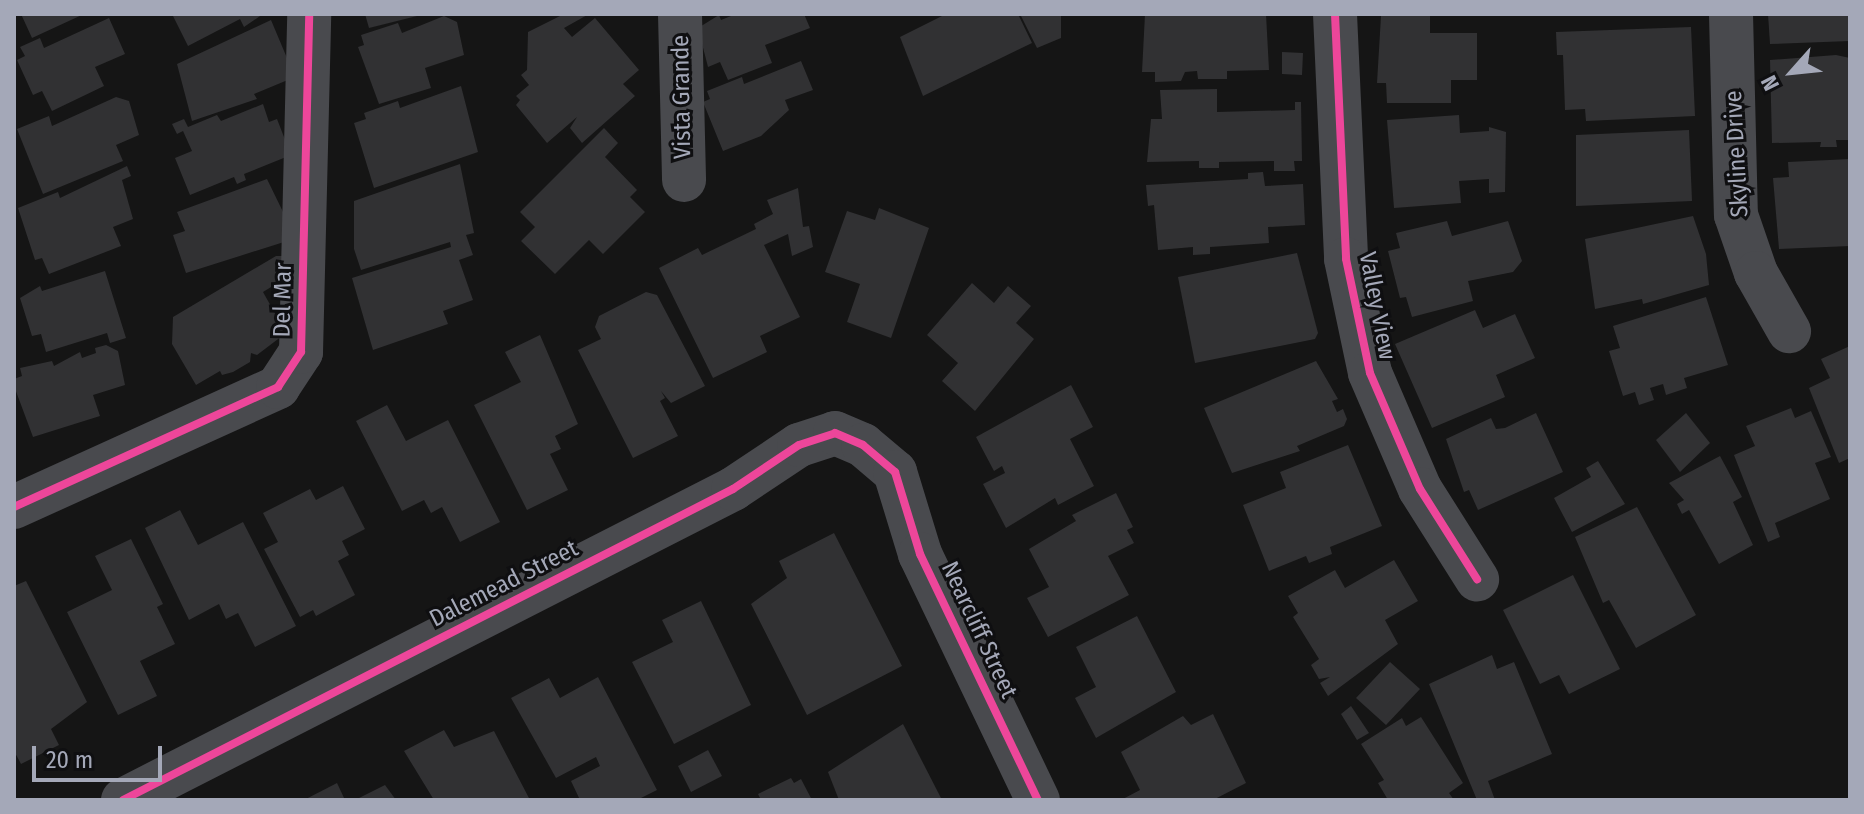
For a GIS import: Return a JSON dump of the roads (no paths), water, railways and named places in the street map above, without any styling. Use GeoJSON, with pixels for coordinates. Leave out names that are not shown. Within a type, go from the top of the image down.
{"type":"FeatureCollection","features":[{"type":"Feature","properties":{"kind":"street","name":"Del Mar"},"geometry":{"type":"LineString","coordinates":[[14,507],[278,387],[301,352],[309,14]]}},
{"type":"Feature","properties":{"kind":"street","name":"Vista Grande"},"geometry":{"type":"LineString","coordinates":[[680,14],[684,180]]}},
{"type":"Feature","properties":{"kind":"street","name":"Valley View"},"geometry":{"type":"LineString","coordinates":[[1335,14],[1346,259],[1370,373],[1420,489],[1477,579]]}},
{"type":"Feature","properties":{"kind":"street","name":"Skyline Drive"},"geometry":{"type":"LineString","coordinates":[[1731,14],[1736,215],[1756,273],[1789,331]]}},
{"type":"Feature","properties":{"kind":"street","name":"Dalemead Street"},"geometry":{"type":"LineString","coordinates":[[123,800],[733,489],[799,445],[835,433],[863,445],[895,472]]}},
{"type":"Feature","properties":{"kind":"street","name":"Nearcliff Street"},"geometry":{"type":"LineString","coordinates":[[895,472],[920,554],[1038,800]]}}]}
